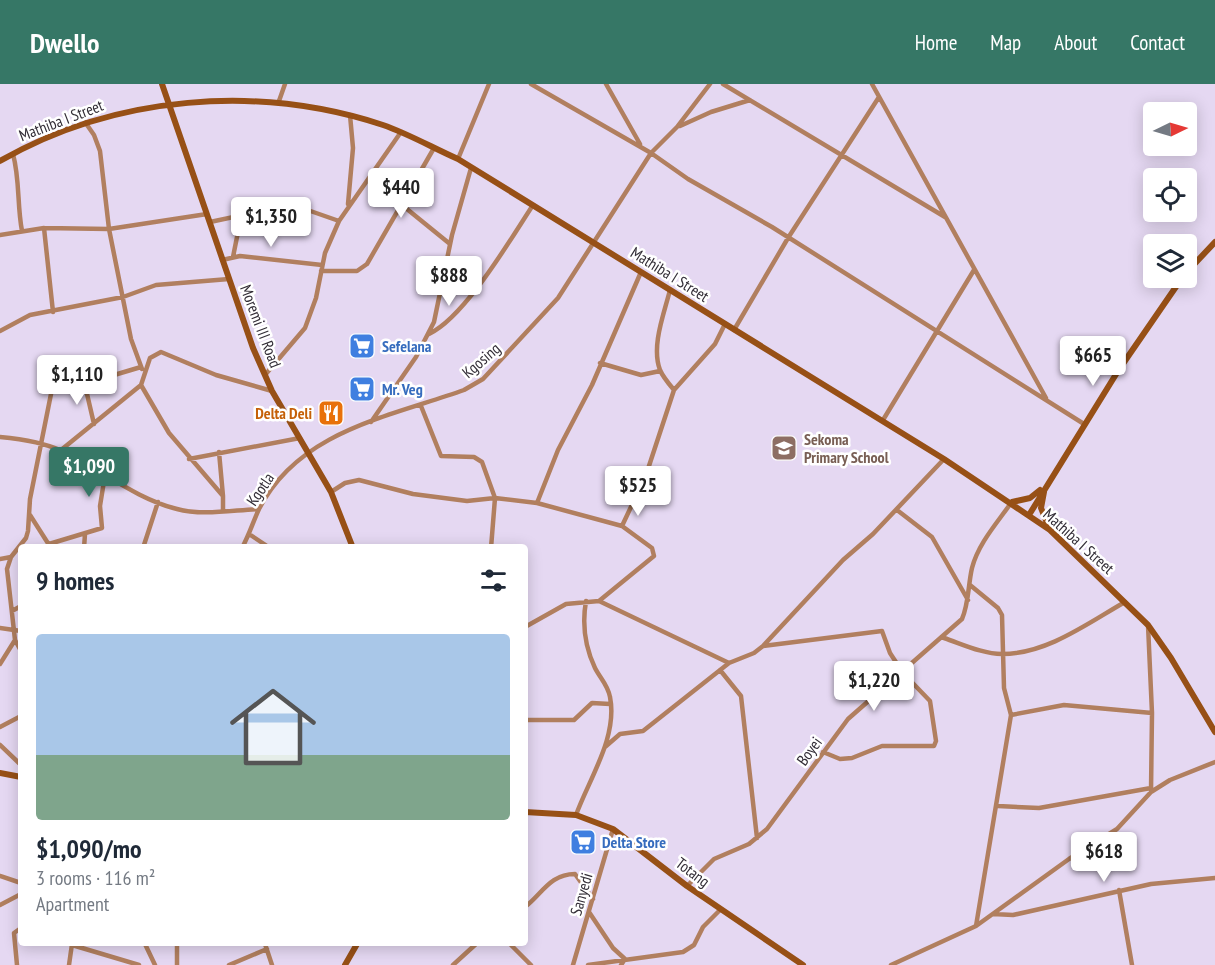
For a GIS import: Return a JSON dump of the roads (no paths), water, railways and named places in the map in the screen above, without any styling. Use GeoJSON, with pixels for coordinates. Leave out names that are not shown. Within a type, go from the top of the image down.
{"type":"FeatureCollection","features":[{"type":"Feature","properties":{"kind":"street","name":"Moremi III Road"},"geometry":{"type":"LineString","coordinates":[[162,84],[222,260],[265,375],[331,492],[351,544]]}},
{"type":"Feature","properties":{"kind":"street"},"geometry":{"type":"LineString","coordinates":[[279,101],[285,84]]}},
{"type":"Feature","properties":{"kind":"street"},"geometry":{"type":"LineString","coordinates":[[458,159],[489,84]]}},
{"type":"Feature","properties":{"kind":"street"},"geometry":{"type":"LineString","coordinates":[[531,84],[642,147],[696,184],[788,238],[1084,424]]}},
{"type":"Feature","properties":{"kind":"street"},"geometry":{"type":"LineString","coordinates":[[606,84],[642,147]]}},
{"type":"Feature","properties":{"kind":"street"},"geometry":{"type":"LineString","coordinates":[[677,127],[710,84]]}},
{"type":"Feature","properties":{"kind":"street"},"geometry":{"type":"LineString","coordinates":[[723,84],[946,218]]}},
{"type":"Feature","properties":{"kind":"street"},"geometry":{"type":"LineString","coordinates":[[872,84],[1048,400]]}},
{"type":"Feature","properties":{"kind":"street"},"geometry":{"type":"LineString","coordinates":[[734,330],[788,238],[879,97]]}},
{"type":"Feature","properties":{"kind":"street","name":"Mathiba I Street"},"geometry":{"type":"LineString","coordinates":[[0,161],[85,122],[168,104],[212,99],[279,101],[350,115],[401,132],[458,159],[883,420],[1011,502],[1050,530],[1148,625],[1171,658],[1215,732]]}},
{"type":"Feature","properties":{"kind":"street"},"geometry":{"type":"LineString","coordinates":[[677,127],[711,112],[751,100]]}},
{"type":"Feature","properties":{"kind":"street"},"geometry":{"type":"LineString","coordinates":[[348,206],[353,148],[350,115]]}},
{"type":"Feature","properties":{"kind":"street"},"geometry":{"type":"LineString","coordinates":[[85,122],[94,135],[100,152],[109,229],[123,297],[143,373]]}},
{"type":"Feature","properties":{"kind":"street","name":"Kgosing"},"geometry":{"type":"LineString","coordinates":[[308,451],[339,434],[464,390],[483,379],[558,298],[595,244],[651,153],[677,127]]}},
{"type":"Feature","properties":{"kind":"street"},"geometry":{"type":"LineString","coordinates":[[265,375],[297,339],[309,321],[322,268],[339,221],[401,132]]}},
{"type":"Feature","properties":{"kind":"street"},"geometry":{"type":"LineString","coordinates":[[222,260],[233,257],[357,271],[367,264],[434,148]]}},
{"type":"Feature","properties":{"kind":"street"},"geometry":{"type":"LineString","coordinates":[[13,154],[19,184],[22,231]]}},
{"type":"Feature","properties":{"kind":"street"},"geometry":{"type":"LineString","coordinates":[[371,422],[429,334],[437,310],[450,244],[471,168]]}},
{"type":"Feature","properties":{"kind":"street"},"geometry":{"type":"LineString","coordinates":[[372,173],[402,205],[450,244]]}},
{"type":"Feature","properties":{"kind":"street"},"geometry":{"type":"LineString","coordinates":[[429,334],[442,327],[490,272],[533,205]]}},
{"type":"Feature","properties":{"kind":"street"},"geometry":{"type":"LineString","coordinates":[[210,222],[285,206],[299,207],[339,221]]}},
{"type":"Feature","properties":{"kind":"street"},"geometry":{"type":"LineString","coordinates":[[0,235],[44,228],[109,229],[207,214]]}},
{"type":"Feature","properties":{"kind":"street"},"geometry":{"type":"LineString","coordinates":[[233,257],[242,217]]}},
{"type":"Feature","properties":{"kind":"street"},"geometry":{"type":"LineString","coordinates":[[44,228],[53,312]]}},
{"type":"Feature","properties":{"kind":"street"},"geometry":{"type":"LineString","coordinates":[[1197,261],[1215,242]]}},
{"type":"Feature","properties":{"kind":"street"},"geometry":{"type":"LineString","coordinates":[[883,420],[974,270]]}},
{"type":"Feature","properties":{"kind":"street"},"geometry":{"type":"LineString","coordinates":[[537,504],[558,450],[641,272]]}},
{"type":"Feature","properties":{"kind":"street"},"geometry":{"type":"LineString","coordinates":[[0,331],[30,315],[123,297],[156,285],[229,279]]}},
{"type":"Feature","properties":{"kind":"street"},"geometry":{"type":"LineString","coordinates":[[1029,515],[1084,424],[1154,315],[1174,288]]}},
{"type":"Feature","properties":{"kind":"street"},"geometry":{"type":"LineString","coordinates":[[670,290],[659,336],[660,371],[674,390]]}},
{"type":"Feature","properties":{"kind":"street"},"geometry":{"type":"LineString","coordinates":[[622,526],[646,475],[674,390],[715,344],[725,324]]}},
{"type":"Feature","properties":{"kind":"street"},"geometry":{"type":"LineString","coordinates":[[223,496],[189,459],[164,426],[141,385],[143,373],[150,358],[161,352],[216,375],[272,391]]}},
{"type":"Feature","properties":{"kind":"street"},"geometry":{"type":"LineString","coordinates":[[600,363],[641,375],[660,371]]}},
{"type":"Feature","properties":{"kind":"street"},"geometry":{"type":"LineString","coordinates":[[22,544],[26,538],[30,499],[55,380],[59,378],[84,381],[141,367]]}},
{"type":"Feature","properties":{"kind":"street"},"geometry":{"type":"LineString","coordinates":[[84,381],[94,424]]}},
{"type":"Feature","properties":{"kind":"street"},"geometry":{"type":"LineString","coordinates":[[61,450],[141,385]]}},
{"type":"Feature","properties":{"kind":"street"},"geometry":{"type":"LineString","coordinates":[[421,406],[438,453],[445,457],[479,458],[495,498],[491,544]]}},
{"type":"Feature","properties":{"kind":"street"},"geometry":{"type":"LineString","coordinates":[[0,437],[43,444],[61,450],[158,502],[188,512],[259,509]]}},
{"type":"Feature","properties":{"kind":"street"},"geometry":{"type":"LineString","coordinates":[[189,459],[300,438]]}},
{"type":"Feature","properties":{"kind":"street","name":"Kgotla"},"geometry":{"type":"LineString","coordinates":[[244,544],[259,509],[280,479],[308,451]]}},
{"type":"Feature","properties":{"kind":"street"},"geometry":{"type":"LineString","coordinates":[[219,452],[223,510]]}},
{"type":"Feature","properties":{"kind":"street"},"geometry":{"type":"LineString","coordinates":[[605,747],[620,734],[644,731],[729,663],[754,653],[763,646],[847,555],[897,510],[944,459]]}},
{"type":"Feature","properties":{"kind":"street"},"geometry":{"type":"LineString","coordinates":[[56,544],[102,527],[100,506],[105,475]]}},
{"type":"Feature","properties":{"kind":"street"},"geometry":{"type":"LineString","coordinates":[[331,492],[345,483],[359,480],[413,494],[467,501],[495,498],[537,504],[622,526],[652,548],[655,553],[599,601]]}},
{"type":"Feature","properties":{"kind":"street"},"geometry":{"type":"LineString","coordinates":[[1011,502],[1030,498],[1045,486]]}},
{"type":"Feature","properties":{"kind":"street"},"geometry":{"type":"LineString","coordinates":[[1045,486],[1041,508],[1050,530]]}},
{"type":"Feature","properties":{"kind":"street"},"geometry":{"type":"LineString","coordinates":[[144,544],[158,502]]}},
{"type":"Feature","properties":{"kind":"street","name":"Boyei"},"geometry":{"type":"LineString","coordinates":[[687,886],[714,859],[758,838],[774,820],[848,719],[944,638],[962,619],[978,552],[1011,502]]}},
{"type":"Feature","properties":{"kind":"street"},"geometry":{"type":"LineString","coordinates":[[897,510],[932,537],[968,600]]}},
{"type":"Feature","properties":{"kind":"street"},"geometry":{"type":"LineString","coordinates":[[30,514],[49,544]]}},
{"type":"Feature","properties":{"kind":"street"},"geometry":{"type":"LineString","coordinates":[[84,544],[85,534]]}},
{"type":"Feature","properties":{"kind":"street"},"geometry":{"type":"LineString","coordinates":[[249,534],[264,544]]}},
{"type":"Feature","properties":{"kind":"street"},"geometry":{"type":"LineString","coordinates":[[17,550],[11,557],[6,577],[15,640],[18,646]]}},
{"type":"Feature","properties":{"kind":"street"},"geometry":{"type":"LineString","coordinates":[[0,559],[11,557]]}},
{"type":"Feature","properties":{"kind":"street"},"geometry":{"type":"LineString","coordinates":[[970,585],[1001,611],[1004,688],[1011,715],[998,806],[976,926]]}},
{"type":"Feature","properties":{"kind":"street"},"geometry":{"type":"LineString","coordinates":[[576,815],[605,747],[610,704],[606,685],[595,668],[586,641],[583,620],[586,601]]}},
{"type":"Feature","properties":{"kind":"street"},"geometry":{"type":"LineString","coordinates":[[528,625],[566,604],[599,601],[729,663]]}},
{"type":"Feature","properties":{"kind":"street"},"geometry":{"type":"LineString","coordinates":[[944,638],[1002,654],[1056,641],[1125,602]]}},
{"type":"Feature","properties":{"kind":"street"},"geometry":{"type":"LineString","coordinates":[[12,611],[18,608]]}},
{"type":"Feature","properties":{"kind":"street"},"geometry":{"type":"LineString","coordinates":[[891,965],[976,926],[1069,859],[1118,829],[1151,790],[1152,713],[1148,625]]}},
{"type":"Feature","properties":{"kind":"street"},"geometry":{"type":"LineString","coordinates":[[0,628],[18,632]]}},
{"type":"Feature","properties":{"kind":"street"},"geometry":{"type":"LineString","coordinates":[[763,646],[878,629],[884,633],[890,652],[903,673],[930,701],[936,741],[934,746],[882,746],[852,758],[840,759],[823,752]]}},
{"type":"Feature","properties":{"kind":"street"},"geometry":{"type":"LineString","coordinates":[[0,664],[15,640]]}},
{"type":"Feature","properties":{"kind":"street"},"geometry":{"type":"LineString","coordinates":[[720,670],[741,696],[758,838]]}},
{"type":"Feature","properties":{"kind":"street"},"geometry":{"type":"LineString","coordinates":[[528,720],[574,720],[592,703],[610,704]]}},
{"type":"Feature","properties":{"kind":"street"},"geometry":{"type":"LineString","coordinates":[[1011,715],[1064,705],[1152,713]]}},
{"type":"Feature","properties":{"kind":"street"},"geometry":{"type":"LineString","coordinates":[[0,727],[18,718]]}},
{"type":"Feature","properties":{"kind":"street"},"geometry":{"type":"LineString","coordinates":[[0,745],[18,762]]}},
{"type":"Feature","properties":{"kind":"street"},"geometry":{"type":"LineString","coordinates":[[998,806],[1038,808],[1151,790],[1215,762]]}},
{"type":"Feature","properties":{"kind":"street"},"geometry":{"type":"LineString","coordinates":[[0,773],[18,776]]}},
{"type":"Feature","properties":{"kind":"street","name":"Totang"},"geometry":{"type":"LineString","coordinates":[[528,812],[576,815],[613,830],[687,886],[803,965]]}},
{"type":"Feature","properties":{"kind":"street","name":"Sanyedi"},"geometry":{"type":"LineString","coordinates":[[573,965],[613,830]]}},
{"type":"Feature","properties":{"kind":"street"},"geometry":{"type":"LineString","coordinates":[[528,904],[542,889],[563,875],[574,874],[592,899]]}},
{"type":"Feature","properties":{"kind":"street"},"geometry":{"type":"LineString","coordinates":[[0,876],[18,882]]}},
{"type":"Feature","properties":{"kind":"street"},"geometry":{"type":"LineString","coordinates":[[993,914],[1013,915],[1077,903],[1119,890],[1151,884],[1215,878]]}},
{"type":"Feature","properties":{"kind":"street"},"geometry":{"type":"LineString","coordinates":[[1119,890],[1132,965]]}},
{"type":"Feature","properties":{"kind":"street"},"geometry":{"type":"LineString","coordinates":[[0,905],[18,896]]}},
{"type":"Feature","properties":{"kind":"street"},"geometry":{"type":"LineString","coordinates":[[588,965],[683,952],[691,948],[703,927],[721,909]]}},
{"type":"Feature","properties":{"kind":"street"},"geometry":{"type":"LineString","coordinates":[[589,912],[613,948],[625,959]]}},
{"type":"Feature","properties":{"kind":"street"},"geometry":{"type":"LineString","coordinates":[[17,965],[14,933],[18,930]]}},
{"type":"Feature","properties":{"kind":"street"},"geometry":{"type":"LineString","coordinates":[[69,965],[72,946]]}},
{"type":"Feature","properties":{"kind":"street"},"geometry":{"type":"LineString","coordinates":[[78,946],[140,965]]}},
{"type":"Feature","properties":{"kind":"street"},"geometry":{"type":"LineString","coordinates":[[146,946],[155,965]]}},
{"type":"Feature","properties":{"kind":"street"},"geometry":{"type":"LineString","coordinates":[[177,946],[177,965]]}},
{"type":"Feature","properties":{"kind":"street"},"geometry":{"type":"LineString","coordinates":[[229,965],[266,946],[272,965]]}},
{"type":"Feature","properties":{"kind":"street"},"geometry":{"type":"LineString","coordinates":[[345,965],[356,946]]}},
{"type":"Feature","properties":{"kind":"street"},"geometry":{"type":"LineString","coordinates":[[453,965],[474,946]]}},
{"type":"Feature","properties":{"kind":"street"},"geometry":{"type":"LineString","coordinates":[[512,946],[531,965]]}},
{"type":"Feature","properties":{"kind":"street"},"geometry":{"type":"LineString","coordinates":[[621,965],[625,959]]}},
{"type":"Feature","properties":{"kind":"place","name":"Sefelana"},"geometry":{"type":"Point","coordinates":[362,346]}},
{"type":"Feature","properties":{"kind":"place","name":"Mr. Veg"},"geometry":{"type":"Point","coordinates":[362,389]}},
{"type":"Feature","properties":{"kind":"place","name":"Delta Deli"},"geometry":{"type":"Point","coordinates":[331,413]}},
{"type":"Feature","properties":{"kind":"place","name":"Sekoma Primary School"},"geometry":{"type":"Point","coordinates":[784,448]}},
{"type":"Feature","properties":{"kind":"place","name":"Delta Store"},"geometry":{"type":"Point","coordinates":[583,842]}}]}
